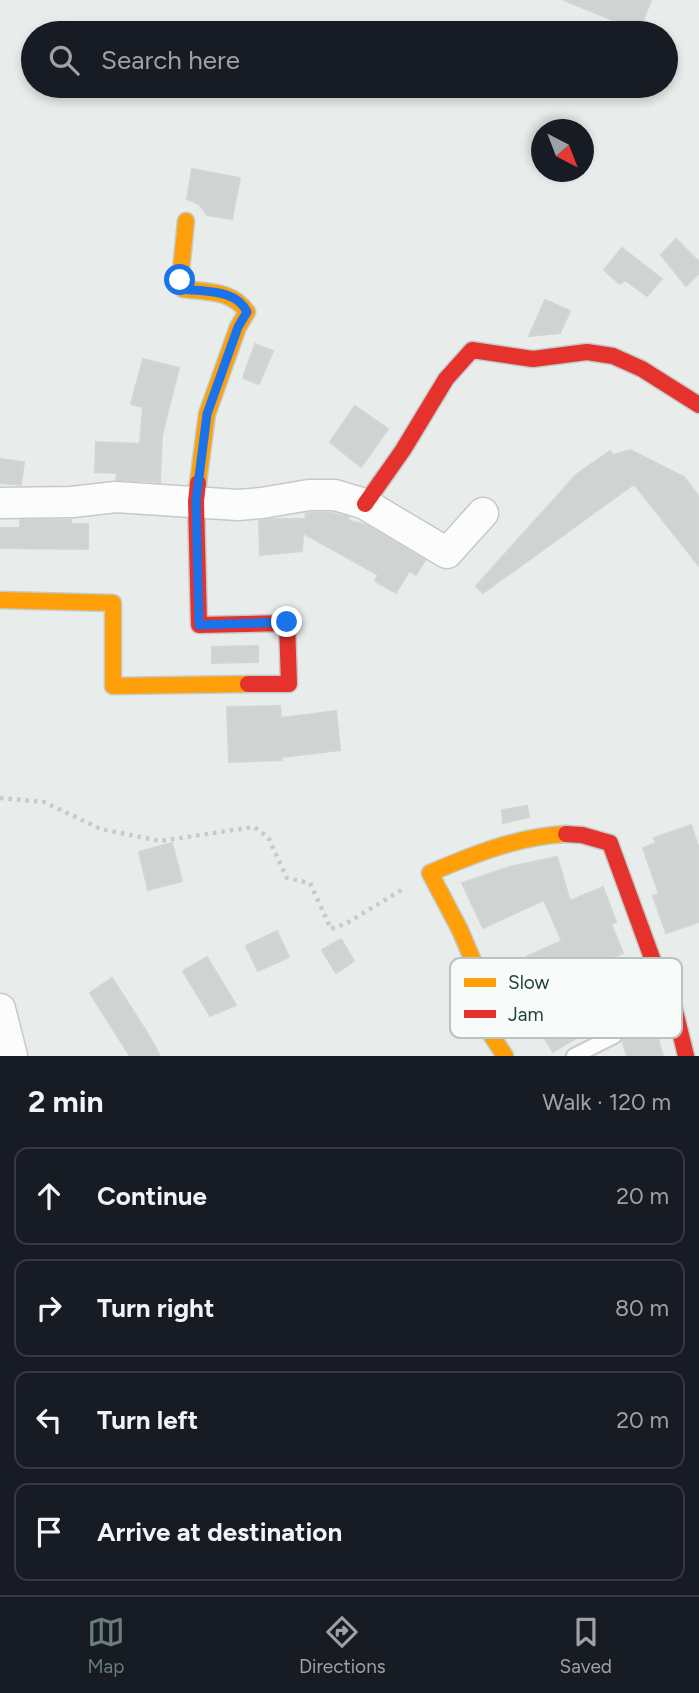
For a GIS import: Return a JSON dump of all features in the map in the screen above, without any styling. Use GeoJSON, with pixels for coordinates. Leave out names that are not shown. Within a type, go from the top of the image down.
{"type":"FeatureCollection","features":[{"type":"Feature","properties":{"kind":"street"},"geometry":{"type":"LineString","coordinates":[[0,600],[113,603],[113,686],[289,684],[287,622],[199,625],[196,501],[207,414],[238,327],[247,312],[243,303],[234,296],[183,289],[180,280],[186,221]]}},
{"type":"Feature","properties":{"kind":"street"},"geometry":{"type":"LineString","coordinates":[[365,504],[403,450],[446,379],[472,351],[533,359],[587,352],[613,356],[642,369],[699,405]]}},
{"type":"Feature","properties":{"kind":"street"},"geometry":{"type":"LineString","coordinates":[[0,503],[72,502],[116,497],[238,505],[335,495],[365,504],[447,553],[483,513]]}},
{"type":"Feature","properties":{"kind":"street"},"geometry":{"type":"LineString","coordinates":[[472,958],[430,873],[465,858],[546,836],[577,834],[610,843],[652,958]]}},
{"type":"Feature","properties":{"kind":"street"},"geometry":{"type":"LineString","coordinates":[[0,1009],[12,1056]]}},
{"type":"Feature","properties":{"kind":"street"},"geometry":{"type":"LineString","coordinates":[[494,1038],[505,1056]]}},
{"type":"Feature","properties":{"kind":"street"},"geometry":{"type":"LineString","coordinates":[[682,1038],[686,1056]]}},
{"type":"Feature","properties":{"kind":"lane"},"geometry":{"type":"LineString","coordinates":[[575,1056],[610,1038]]}},
{"type":"Feature","properties":{"kind":"path"},"geometry":{"type":"LineString","coordinates":[[0,798],[44,803],[101,829],[160,841],[254,827],[268,837],[287,878],[310,883],[331,929],[347,923],[430,873]]}},
{"type":"Feature","properties":{"kind":"building"},"geometry":{"type":"Polygon","coordinates":[[[564,0],[651,0],[643,21],[615,21],[564,0]]]}},
{"type":"Feature","properties":{"kind":"building"},"geometry":{"type":"Polygon","coordinates":[[[192,169],[240,178],[232,219],[207,215],[199,204],[187,199],[192,169]]]}},
{"type":"Feature","properties":{"kind":"building"},"geometry":{"type":"Polygon","coordinates":[[[676,239],[699,262],[699,273],[686,286],[661,255],[676,239]]]}},
{"type":"Feature","properties":{"kind":"building"},"geometry":{"type":"Polygon","coordinates":[[[622,248],[662,279],[647,296],[625,280],[620,284],[604,270],[622,248]]]}},
{"type":"Feature","properties":{"kind":"building"},"geometry":{"type":"Polygon","coordinates":[[[545,300],[570,311],[560,333],[529,336],[545,300]]]}},
{"type":"Feature","properties":{"kind":"building"},"geometry":{"type":"Polygon","coordinates":[[[255,344],[273,351],[259,384],[243,378],[255,344]]]}},
{"type":"Feature","properties":{"kind":"building"},"geometry":{"type":"Polygon","coordinates":[[[143,359],[179,368],[162,435],[160,482],[116,480],[117,473],[95,472],[96,442],[140,444],[143,407],[131,404],[143,359]]]}},
{"type":"Feature","properties":{"kind":"building"},"geometry":{"type":"Polygon","coordinates":[[[355,406],[388,429],[361,467],[330,442],[355,406]]]}},
{"type":"Feature","properties":{"kind":"building"},"geometry":{"type":"Polygon","coordinates":[[[630,450],[684,477],[699,497],[699,566],[634,484],[483,593],[476,586],[577,474],[610,451],[613,455],[630,450]]]}},
{"type":"Feature","properties":{"kind":"building"},"geometry":{"type":"Polygon","coordinates":[[[0,459],[24,462],[21,485],[0,483],[0,459]]]}},
{"type":"Feature","properties":{"kind":"building"},"geometry":{"type":"Polygon","coordinates":[[[306,513],[332,513],[348,517],[350,521],[366,525],[425,560],[416,575],[409,571],[396,593],[375,581],[378,575],[303,533],[306,513]]]}},
{"type":"Feature","properties":{"kind":"building"},"geometry":{"type":"Polygon","coordinates":[[[304,519],[302,551],[260,555],[259,521],[304,519]]]}},
{"type":"Feature","properties":{"kind":"building"},"geometry":{"type":"Polygon","coordinates":[[[20,520],[71,520],[71,524],[88,524],[88,549],[0,548],[0,528],[20,528],[20,520]]]}},
{"type":"Feature","properties":{"kind":"building"},"geometry":{"type":"Polygon","coordinates":[[[258,646],[258,662],[212,663],[212,647],[258,646]]]}},
{"type":"Feature","properties":{"kind":"building"},"geometry":{"type":"Polygon","coordinates":[[[280,706],[281,718],[336,711],[340,750],[282,757],[282,760],[229,762],[227,707],[280,706]]]}},
{"type":"Feature","properties":{"kind":"building"},"geometry":{"type":"Polygon","coordinates":[[[527,806],[529,817],[503,823],[502,810],[527,806]]]}},
{"type":"Feature","properties":{"kind":"building"},"geometry":{"type":"Polygon","coordinates":[[[691,825],[699,849],[699,922],[666,933],[653,896],[659,894],[643,848],[656,843],[654,838],[691,825]]]}},
{"type":"Feature","properties":{"kind":"building"},"geometry":{"type":"Polygon","coordinates":[[[172,843],[182,881],[148,890],[139,852],[172,843]]]}},
{"type":"Feature","properties":{"kind":"building"},"geometry":{"type":"Polygon","coordinates":[[[557,857],[570,901],[603,887],[616,922],[611,924],[623,953],[613,958],[526,958],[562,941],[544,900],[483,928],[462,883],[509,867],[557,857]]]}},
{"type":"Feature","properties":{"kind":"building"},"geometry":{"type":"Polygon","coordinates":[[[277,931],[289,957],[258,971],[246,946],[277,931]]]}},
{"type":"Feature","properties":{"kind":"building"},"geometry":{"type":"Polygon","coordinates":[[[341,939],[354,961],[336,973],[322,950],[341,939]]]}},
{"type":"Feature","properties":{"kind":"building"},"geometry":{"type":"Polygon","coordinates":[[[207,957],[236,1005],[210,1016],[183,971],[207,957]]]}},
{"type":"Feature","properties":{"kind":"building"},"geometry":{"type":"Polygon","coordinates":[[[112,978],[160,1056],[130,1056],[90,993],[112,978]]]}},
{"type":"Feature","properties":{"kind":"building"},"geometry":{"type":"Polygon","coordinates":[[[544,1038],[576,1038],[553,1052],[544,1038]]]}},
{"type":"Feature","properties":{"kind":"building"},"geometry":{"type":"Polygon","coordinates":[[[658,1038],[663,1056],[627,1056],[622,1040],[658,1038]]]}},
{"type":"Feature","properties":{"kind":"traffic: slow"},"geometry":{"type":"LineString","coordinates":[[186,221],[180,280],[183,289],[226,296],[247,312],[238,327],[207,414],[198,483]]}},
{"type":"Feature","properties":{"kind":"traffic: slow"},"geometry":{"type":"LineString","coordinates":[[0,600],[113,603],[113,686],[248,684]]}},
{"type":"Feature","properties":{"kind":"traffic: slow"},"geometry":{"type":"LineString","coordinates":[[472,958],[430,873],[513,842],[566,834]]}},
{"type":"Feature","properties":{"kind":"traffic: slow"},"geometry":{"type":"LineString","coordinates":[[493,1038],[505,1056]]}},
{"type":"Feature","properties":{"kind":"traffic: jam"},"geometry":{"type":"LineString","coordinates":[[365,504],[403,450],[446,379],[472,350],[533,359],[587,352],[613,356],[642,369],[699,405]]}},
{"type":"Feature","properties":{"kind":"traffic: jam"},"geometry":{"type":"LineString","coordinates":[[198,483],[196,501],[199,625],[287,623],[289,684],[248,684]]}},
{"type":"Feature","properties":{"kind":"traffic: jam"},"geometry":{"type":"LineString","coordinates":[[566,834],[582,835],[610,843],[652,958]]}},
{"type":"Feature","properties":{"kind":"traffic: jam"},"geometry":{"type":"LineString","coordinates":[[682,1038],[686,1056]]}},
{"type":"Feature","properties":{"kind":"route"},"geometry":{"type":"LineString","coordinates":[[180,280],[183,289],[234,296],[243,303],[247,312],[238,327],[207,414],[196,501],[199,625],[287,622]]}}]}
